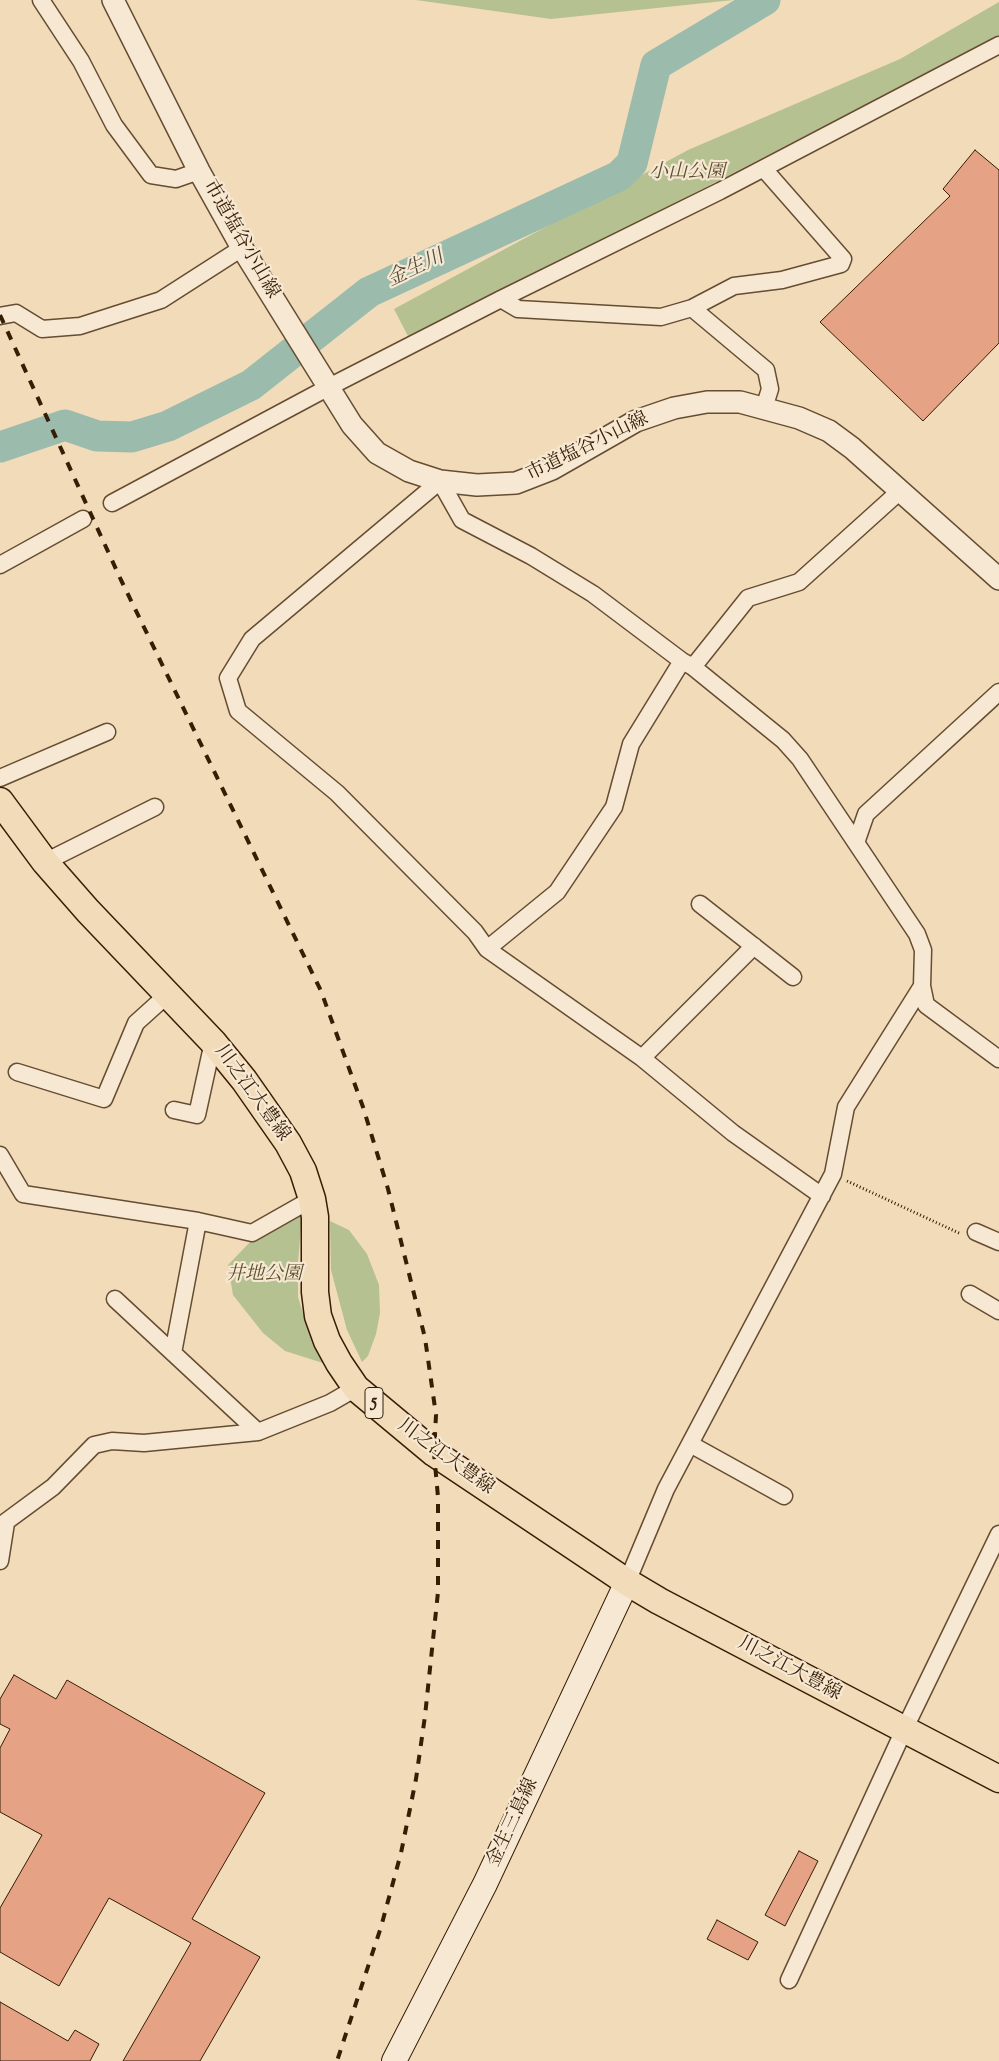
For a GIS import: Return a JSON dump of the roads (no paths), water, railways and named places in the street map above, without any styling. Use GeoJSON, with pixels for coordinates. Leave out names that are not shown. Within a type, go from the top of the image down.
{"type":"FeatureCollection","features":[{"type":"Feature","properties":{"kind":"main road","name":"川之江大豊線"},"geometry":{"type":"LineString","coordinates":[[0,801],[45,862],[88,911],[213,1042],[244,1080],[288,1143],[303,1171],[315,1217],[315,1292],[318,1316],[327,1341],[356,1388],[434,1453],[627,1582],[659,1601],[999,1779]]}},
{"type":"Feature","properties":{"kind":"main road","name":"金生三島線"},"geometry":{"type":"LineString","coordinates":[[394,2061],[485,1884],[627,1582]]}},
{"type":"Feature","properties":{"kind":"street"},"geometry":{"type":"LineString","coordinates":[[41,0],[80,61],[114,125],[151,175],[176,179],[199,171]]}},
{"type":"Feature","properties":{"kind":"street","name":"市道塩谷小山線"},"geometry":{"type":"LineString","coordinates":[[113,0],[199,171],[242,248],[352,425],[377,453],[408,471],[440,481],[476,485],[516,483],[552,469],[636,421],[674,408],[707,402],[732,402],[764,408],[799,418],[829,431],[852,448],[999,579]]}},
{"type":"Feature","properties":{"kind":"street"},"geometry":{"type":"LineString","coordinates":[[112,503],[327,384],[764,169],[999,45]]}},
{"type":"Feature","properties":{"kind":"street"},"geometry":{"type":"LineString","coordinates":[[501,299],[518,309],[661,317],[692,308],[734,286],[782,280],[841,264],[842,259],[764,169]]}},
{"type":"Feature","properties":{"kind":"street"},"geometry":{"type":"LineString","coordinates":[[0,316],[16,313],[42,329],[80,326],[161,300],[242,248]]}},
{"type":"Feature","properties":{"kind":"street"},"geometry":{"type":"LineString","coordinates":[[692,308],[766,370],[770,389],[764,408]]}},
{"type":"Feature","properties":{"kind":"street"},"geometry":{"type":"LineString","coordinates":[[822,1196],[733,1133],[642,1058],[487,949],[475,932],[337,793],[238,711],[228,678],[252,640],[440,481],[462,520],[531,556],[592,594],[688,664],[783,740],[800,759],[917,934],[923,950],[922,986],[926,1005],[999,1059]]}},
{"type":"Feature","properties":{"kind":"street"},"geometry":{"type":"LineString","coordinates":[[487,949],[557,892],[614,807],[631,744],[688,664],[748,598],[799,582],[900,491]]}},
{"type":"Feature","properties":{"kind":"street"},"geometry":{"type":"LineString","coordinates":[[0,565],[83,519]]}},
{"type":"Feature","properties":{"kind":"street"},"geometry":{"type":"LineString","coordinates":[[856,844],[866,814],[999,692]]}},
{"type":"Feature","properties":{"kind":"street"},"geometry":{"type":"LineString","coordinates":[[0,778],[107,732]]}},
{"type":"Feature","properties":{"kind":"street"},"geometry":{"type":"LineString","coordinates":[[45,862],[155,807]]}},
{"type":"Feature","properties":{"kind":"street"},"geometry":{"type":"LineString","coordinates":[[700,904],[793,977]]}},
{"type":"Feature","properties":{"kind":"street"},"geometry":{"type":"LineString","coordinates":[[642,1058],[754,946]]}},
{"type":"Feature","properties":{"kind":"street"},"geometry":{"type":"LineString","coordinates":[[627,1582],[666,1489],[833,1174],[846,1107],[922,986]]}},
{"type":"Feature","properties":{"kind":"street"},"geometry":{"type":"LineString","coordinates":[[17,1072],[104,1099],[136,1023],[167,995]]}},
{"type":"Feature","properties":{"kind":"street"},"geometry":{"type":"LineString","coordinates":[[174,1110],[197,1115],[213,1042]]}},
{"type":"Feature","properties":{"kind":"street"},"geometry":{"type":"LineString","coordinates":[[0,1156],[23,1194],[198,1222],[252,1233],[312,1200]]}},
{"type":"Feature","properties":{"kind":"street"},"geometry":{"type":"LineString","coordinates":[[173,1353],[198,1222]]}},
{"type":"Feature","properties":{"kind":"street"},"geometry":{"type":"LineString","coordinates":[[976,1232],[999,1242]]}},
{"type":"Feature","properties":{"kind":"street"},"geometry":{"type":"LineString","coordinates":[[970,1294],[999,1311]]}},
{"type":"Feature","properties":{"kind":"street"},"geometry":{"type":"LineString","coordinates":[[115,1299],[258,1432]]}},
{"type":"Feature","properties":{"kind":"street"},"geometry":{"type":"LineString","coordinates":[[0,1561],[3,1525],[53,1487],[94,1445],[112,1441],[144,1443],[258,1432],[330,1403],[356,1388]]}},
{"type":"Feature","properties":{"kind":"street"},"geometry":{"type":"LineString","coordinates":[[690,1444],[784,1496]]}},
{"type":"Feature","properties":{"kind":"street"},"geometry":{"type":"LineString","coordinates":[[789,1980],[904,1730],[999,1534]]}},
{"type":"Feature","properties":{"kind":"waterway","name":"金生川"},"geometry":{"type":"LineString","coordinates":[[0,447],[65,425],[97,436],[132,437],[168,426],[251,385],[369,292],[619,176],[632,163],[656,65],[765,0]]}},
{"type":"Feature","properties":{"kind":"railway"},"geometry":{"type":"LineString","coordinates":[[0,315],[121,580],[321,991],[363,1107],[388,1189],[425,1338],[436,1415],[434,1453],[438,1497],[438,1592],[425,1716],[416,1779],[401,1853],[381,1927],[337,2061]]}},
{"type":"Feature","properties":{"kind":"park label","name":"小山公園"},"geometry":{"type":"Point","coordinates":[687,174]}},
{"type":"Feature","properties":{"kind":"park label","name":"井地公園"},"geometry":{"type":"Point","coordinates":[264,1276]}}]}
